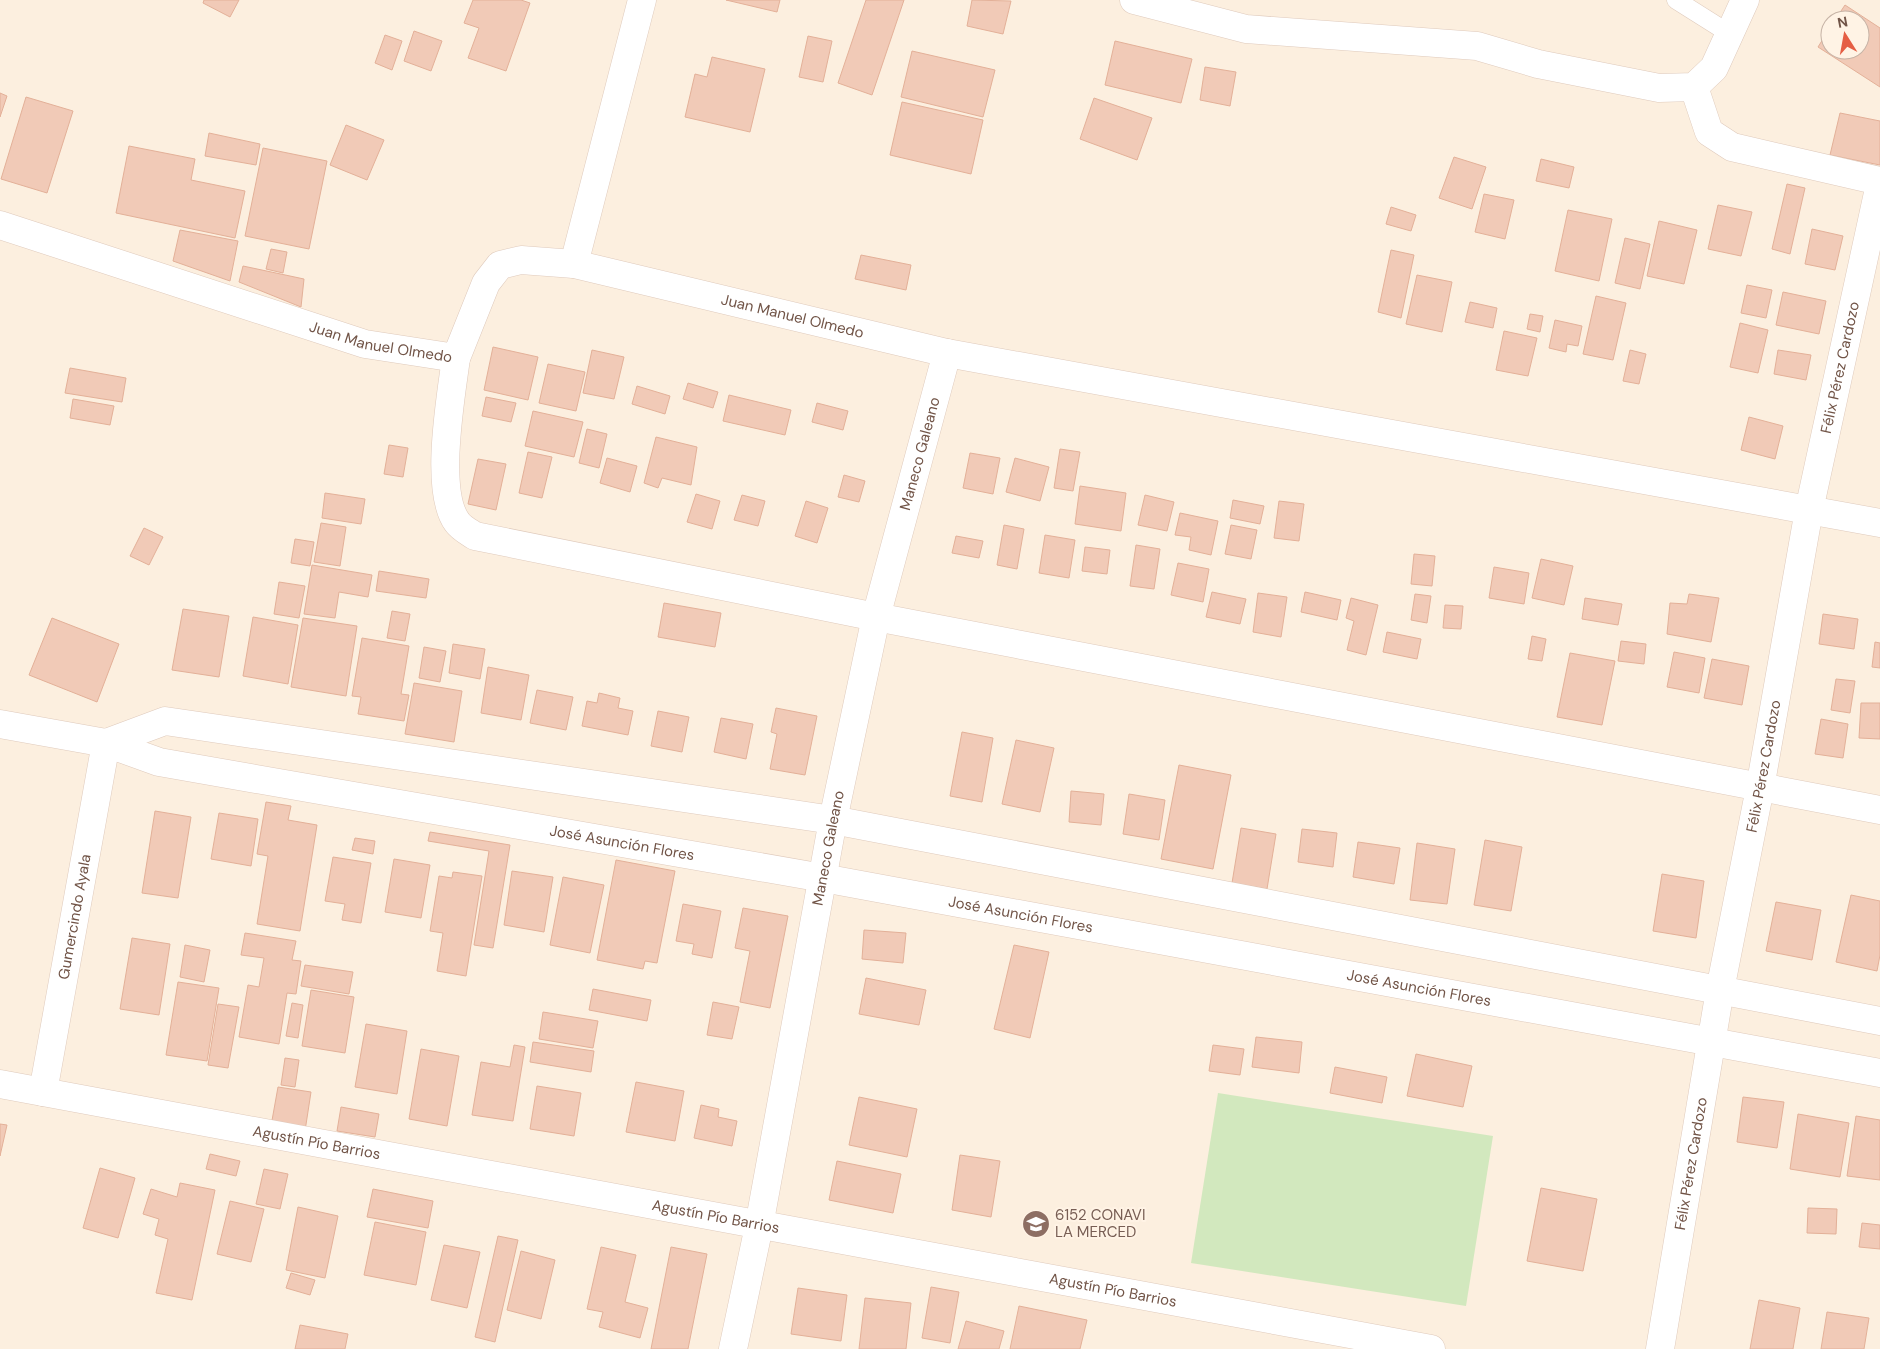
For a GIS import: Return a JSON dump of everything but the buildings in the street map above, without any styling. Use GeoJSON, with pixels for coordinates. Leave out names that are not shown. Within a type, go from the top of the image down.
{"type":"FeatureCollection","features":[{"type":"Feature","properties":{"kind":"street"},"geometry":{"type":"LineString","coordinates":[[574,264],[642,0]]}},
{"type":"Feature","properties":{"kind":"street"},"geometry":{"type":"LineString","coordinates":[[1134,0],[1217,10],[1246,29],[1477,46],[1538,64],[1659,88],[1694,87],[1714,68],[1745,0]]}},
{"type":"Feature","properties":{"kind":"street"},"geometry":{"type":"LineString","coordinates":[[1694,87],[1710,132],[1732,147],[1880,182]]}},
{"type":"Feature","properties":{"kind":"street","name":"Félix Pérez Cardozo"},"geometry":{"type":"LineString","coordinates":[[1660,1349],[1720,990],[1760,788],[1809,510],[1880,182]]}},
{"type":"Feature","properties":{"kind":"street","name":"Juan Manuel Olmedo"},"geometry":{"type":"LineString","coordinates":[[0,225],[366,344],[456,358],[486,283],[500,266],[521,260],[574,264],[947,353],[1880,523]]}},
{"type":"Feature","properties":{"kind":"street","name":"Maneco Galeano"},"geometry":{"type":"LineString","coordinates":[[733,1349],[759,1226],[833,820],[876,617],[947,353]]}},
{"type":"Feature","properties":{"kind":"street"},"geometry":{"type":"LineString","coordinates":[[456,358],[449,413],[447,498],[458,523],[475,536],[876,617],[1880,810]]}},
{"type":"Feature","properties":{"kind":"street"},"geometry":{"type":"LineString","coordinates":[[0,724],[106,743],[165,721],[833,820],[1880,1021]]}},
{"type":"Feature","properties":{"kind":"street","name":"José Asunción Flores"},"geometry":{"type":"LineString","coordinates":[[106,743],[159,762],[822,878],[1880,1073]]}},
{"type":"Feature","properties":{"kind":"street","name":"Gumercindo Ayala"},"geometry":{"type":"LineString","coordinates":[[43,1092],[106,743]]}},
{"type":"Feature","properties":{"kind":"street","name":"Agustín Pío Barrios"},"geometry":{"type":"LineString","coordinates":[[0,1084],[1431,1349]]}},
{"type":"Feature","properties":{"kind":"lane"},"geometry":{"type":"LineString","coordinates":[[1676,0],[1730,34]]}},
{"type":"Feature","properties":{"kind":"green space"},"geometry":{"type":"Polygon","coordinates":[[[1218,1093],[1493,1136],[1466,1306],[1191,1263],[1218,1093]]]}},
{"type":"Feature","properties":{"kind":"place","name":"6152 CONAVI LA MERCED"},"geometry":{"type":"Point","coordinates":[1036,1224]}}]}
